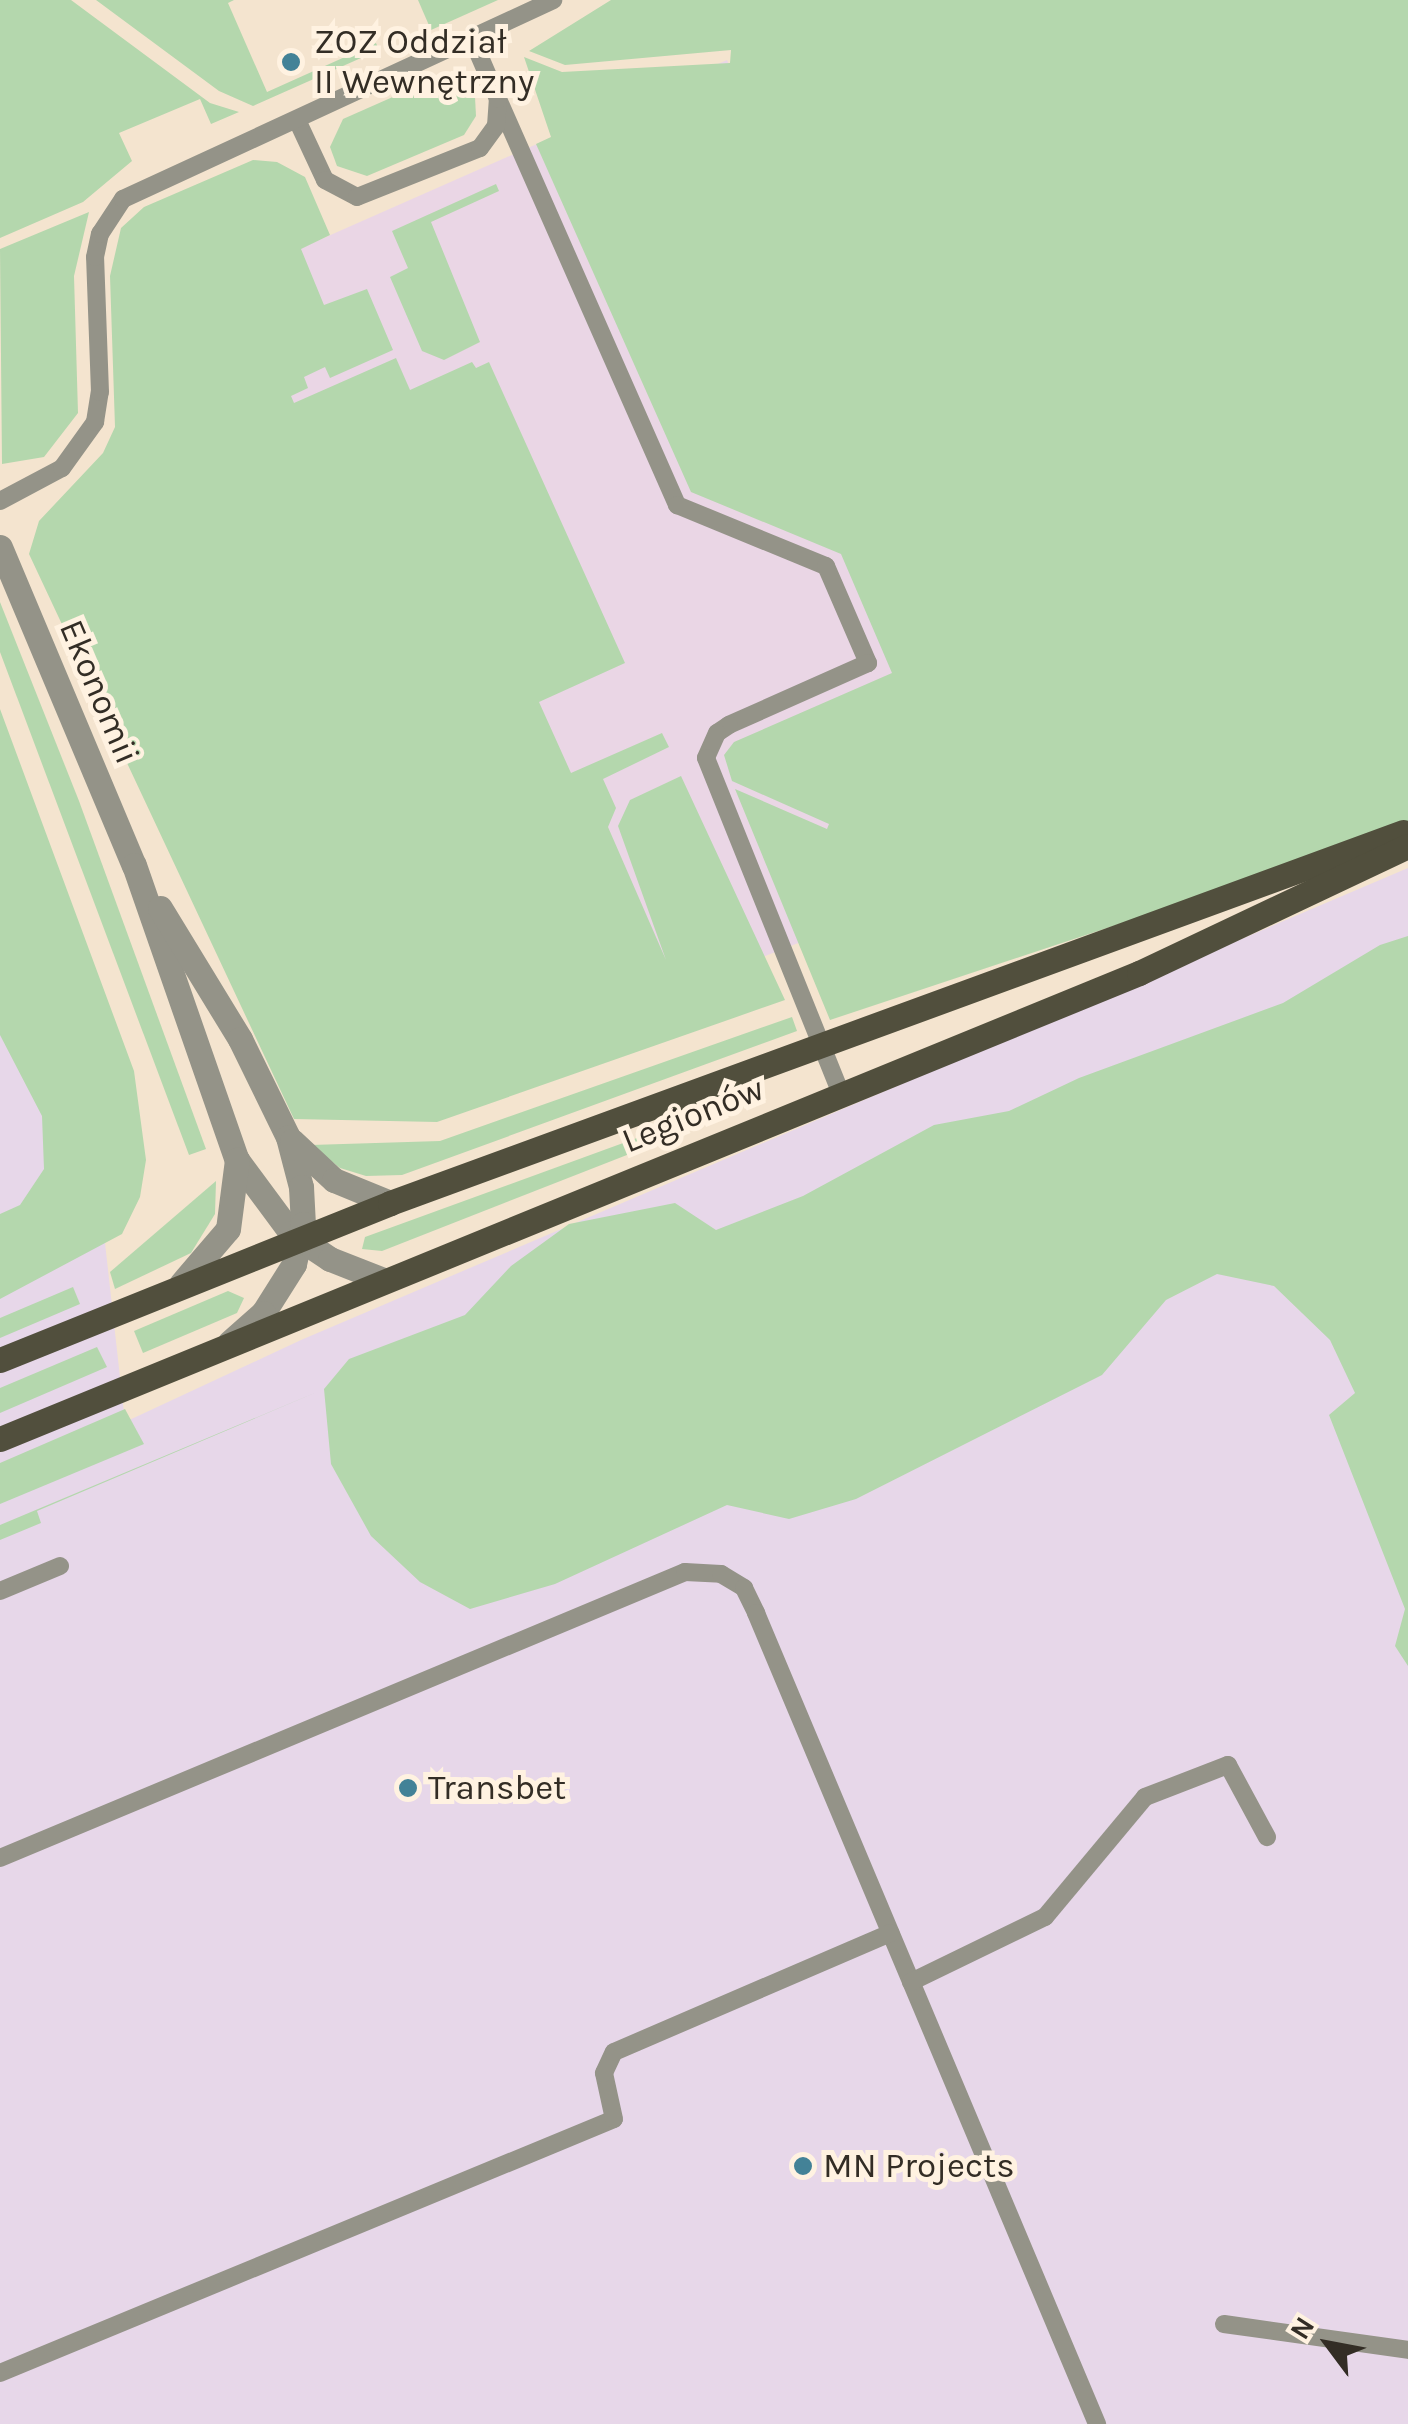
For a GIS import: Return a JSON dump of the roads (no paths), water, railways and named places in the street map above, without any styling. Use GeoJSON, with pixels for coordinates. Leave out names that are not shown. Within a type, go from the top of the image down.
{"type":"FeatureCollection","features":[{"type":"Feature","properties":{"kind":"main road","name":"Legionów"},"geometry":{"type":"LineString","coordinates":[[0,1360],[390,1202],[1408,830]]}},
{"type":"Feature","properties":{"kind":"main road","name":"Legionów"},"geometry":{"type":"LineString","coordinates":[[0,1439],[1139,973],[1408,846]]}},
{"type":"Feature","properties":{"kind":"street","name":"Ekonomii"},"geometry":{"type":"LineString","coordinates":[[0,547],[134,865],[237,1160],[272,1214],[301,1240],[330,1260],[383,1280]]}},
{"type":"Feature","properties":{"kind":"street","name":"Ekonomii"},"geometry":{"type":"LineString","coordinates":[[134,865],[240,1040],[288,1137],[301,1187],[301,1240],[279,1292],[230,1342]]}},
{"type":"Feature","properties":{"kind":"street","name":"Ekonomii"},"geometry":{"type":"LineString","coordinates":[[288,1137],[334,1180],[390,1202]]}},
{"type":"Feature","properties":{"kind":"street","name":"Ekonomii"},"geometry":{"type":"LineString","coordinates":[[181,1284],[228,1229],[237,1160]]}},
{"type":"Feature","properties":{"kind":"lane"},"geometry":{"type":"LineString","coordinates":[[0,501],[62,468],[94,422],[100,392],[92,277],[100,234],[115,207],[132,192],[473,41],[554,0]]}},
{"type":"Feature","properties":{"kind":"lane"},"geometry":{"type":"LineString","coordinates":[[473,41],[677,505],[826,566],[868,664],[728,725],[708,744],[706,758],[841,1093]]}},
{"type":"Feature","properties":{"kind":"lane"},"geometry":{"type":"LineString","coordinates":[[297,120],[325,180],[356,198],[480,148],[496,126],[498,99]]}},
{"type":"Feature","properties":{"kind":"lane"},"geometry":{"type":"LineString","coordinates":[[0,1591],[60,1566]]}},
{"type":"Feature","properties":{"kind":"lane"},"geometry":{"type":"LineString","coordinates":[[0,1858],[686,1572],[721,1574],[744,1588],[1097,2424]]}},
{"type":"Feature","properties":{"kind":"lane"},"geometry":{"type":"LineString","coordinates":[[911,1982],[1045,1916],[1144,1797],[1228,1765],[1267,1837]]}},
{"type":"Feature","properties":{"kind":"lane"},"geometry":{"type":"LineString","coordinates":[[0,2373],[614,2118],[604,2073],[614,2052],[890,1933]]}},
{"type":"Feature","properties":{"kind":"lane"},"geometry":{"type":"LineString","coordinates":[[1224,2324],[1408,2350]]}},
{"type":"Feature","properties":{"kind":"place","name":"ZOZ Oddział II Wewnętrzny"},"geometry":{"type":"Point","coordinates":[291,62]}},
{"type":"Feature","properties":{"kind":"place","name":"Transbet"},"geometry":{"type":"Point","coordinates":[408,1788]}},
{"type":"Feature","properties":{"kind":"place","name":"MN Projects"},"geometry":{"type":"Point","coordinates":[803,2166]}}]}
